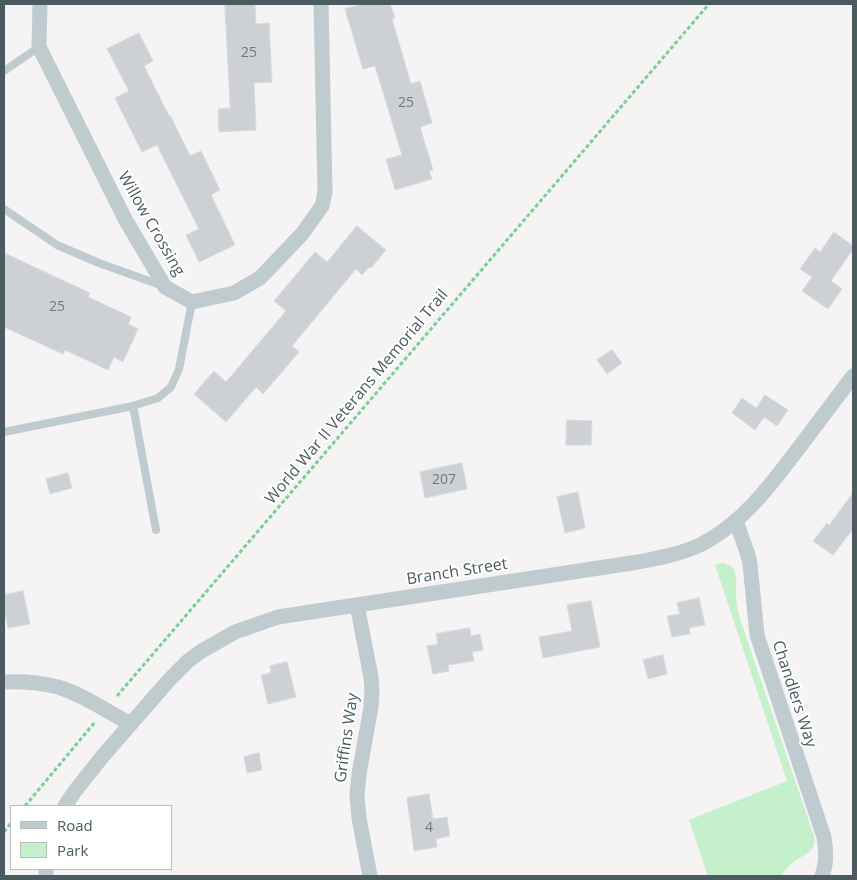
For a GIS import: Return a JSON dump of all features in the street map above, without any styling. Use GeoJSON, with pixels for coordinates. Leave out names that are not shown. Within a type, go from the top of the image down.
{"type":"FeatureCollection","features":[{"type":"Feature","properties":{"kind":"street","name":"Willow Crossing"},"geometry":{"type":"LineString","coordinates":[[40,4],[40,47],[125,219],[165,287],[192,302]]}},
{"type":"Feature","properties":{"kind":"street"},"geometry":{"type":"LineString","coordinates":[[192,302],[234,293],[260,278],[302,234],[322,206],[325,192],[321,4]]}},
{"type":"Feature","properties":{"kind":"street","name":"Branch Street"},"geometry":{"type":"LineString","coordinates":[[67,805],[80,785],[169,680],[200,652],[235,632],[278,617],[666,557],[700,545],[736,521],[763,494],[853,376]]}},
{"type":"Feature","properties":{"kind":"street","name":"Chandlers Way"},"geometry":{"type":"LineString","coordinates":[[736,521],[746,546],[750,564],[757,636],[824,837],[826,867],[822,876]]}},
{"type":"Feature","properties":{"kind":"street","name":"Griffins Way"},"geometry":{"type":"LineString","coordinates":[[357,605],[372,691],[357,795],[359,818],[370,876]]}},
{"type":"Feature","properties":{"kind":"street"},"geometry":{"type":"LineString","coordinates":[[4,682],[33,683],[59,687],[82,697],[131,724]]}},
{"type":"Feature","properties":{"kind":"lane"},"geometry":{"type":"LineString","coordinates":[[4,71],[40,47]]}},
{"type":"Feature","properties":{"kind":"lane"},"geometry":{"type":"LineString","coordinates":[[4,209],[58,245],[99,263],[165,287]]}},
{"type":"Feature","properties":{"kind":"lane"},"geometry":{"type":"LineString","coordinates":[[4,432],[133,406],[158,398],[171,387],[179,369],[192,302]]}},
{"type":"Feature","properties":{"kind":"lane"},"geometry":{"type":"LineString","coordinates":[[133,406],[156,530]]}},
{"type":"Feature","properties":{"kind":"path"},"geometry":{"type":"LineString","coordinates":[[701,4],[704,9]]}},
{"type":"Feature","properties":{"kind":"path","name":"World War II Veterans Memorial Trail"},"geometry":{"type":"LineString","coordinates":[[26,805],[104,710],[709,4]]}},
{"type":"Feature","properties":{"kind":"green space"},"geometry":{"type":"Polygon","coordinates":[[[723,563],[729,565],[735,572],[736,601],[740,619],[814,836],[814,846],[812,849],[791,864],[781,876],[708,876],[689,820],[787,781],[715,565],[723,563]]]}},
{"type":"Feature","properties":{"kind":"building"},"geometry":{"type":"Polygon","coordinates":[[[225,4],[255,4],[256,24],[269,23],[272,82],[254,83],[256,130],[219,132],[218,109],[230,108],[225,4]]]}},
{"type":"Feature","properties":{"kind":"building"},"geometry":{"type":"Polygon","coordinates":[[[364,4],[390,4],[395,18],[392,19],[411,84],[420,81],[432,123],[420,127],[433,170],[429,171],[432,179],[395,190],[386,159],[402,155],[375,66],[363,69],[345,9],[364,4]]]}},
{"type":"Feature","properties":{"kind":"building"},"geometry":{"type":"Polygon","coordinates":[[[139,33],[153,61],[144,66],[190,156],[201,151],[220,190],[211,195],[235,245],[199,262],[186,235],[199,229],[157,145],[142,152],[115,98],[129,91],[107,49],[139,33]]]}},
{"type":"Feature","properties":{"kind":"building"},"geometry":{"type":"Polygon","coordinates":[[[357,226],[386,250],[371,268],[369,267],[362,275],[356,269],[292,346],[299,352],[263,394],[256,387],[226,422],[194,394],[214,371],[226,382],[286,311],[274,301],[315,252],[327,262],[357,226]]]}},
{"type":"Feature","properties":{"kind":"building"},"geometry":{"type":"Polygon","coordinates":[[[834,232],[853,246],[853,249],[831,281],[842,289],[828,309],[802,291],[812,277],[800,269],[815,248],[820,252],[834,232]]]}},
{"type":"Feature","properties":{"kind":"building"},"geometry":{"type":"Polygon","coordinates":[[[4,253],[90,293],[88,297],[131,317],[128,324],[138,329],[123,362],[114,357],[108,370],[65,350],[63,354],[4,327],[4,253]]]}},
{"type":"Feature","properties":{"kind":"building"},"geometry":{"type":"Polygon","coordinates":[[[612,350],[622,363],[607,374],[597,360],[612,350]]]}},
{"type":"Feature","properties":{"kind":"building"},"geometry":{"type":"Polygon","coordinates":[[[765,395],[788,410],[777,426],[764,417],[755,430],[732,413],[742,398],[756,408],[765,395]]]}},
{"type":"Feature","properties":{"kind":"building"},"geometry":{"type":"Polygon","coordinates":[[[567,420],[592,421],[591,445],[566,445],[567,420]]]}},
{"type":"Feature","properties":{"kind":"building"},"geometry":{"type":"Polygon","coordinates":[[[462,463],[467,489],[425,498],[420,472],[462,463]]]}},
{"type":"Feature","properties":{"kind":"building"},"geometry":{"type":"Polygon","coordinates":[[[68,473],[72,488],[50,494],[46,479],[68,473]]]}},
{"type":"Feature","properties":{"kind":"building"},"geometry":{"type":"Polygon","coordinates":[[[578,492],[585,528],[565,533],[557,497],[578,492]]]}},
{"type":"Feature","properties":{"kind":"building"},"geometry":{"type":"Polygon","coordinates":[[[853,493],[853,529],[833,555],[813,541],[827,523],[829,525],[853,493]]]}},
{"type":"Feature","properties":{"kind":"building"},"geometry":{"type":"Polygon","coordinates":[[[23,591],[30,624],[8,628],[4,609],[4,595],[23,591]]]}},
{"type":"Feature","properties":{"kind":"building"},"geometry":{"type":"Polygon","coordinates":[[[699,598],[705,625],[689,628],[690,634],[672,637],[667,616],[680,614],[677,603],[699,598]]]}},
{"type":"Feature","properties":{"kind":"building"},"geometry":{"type":"Polygon","coordinates":[[[591,601],[600,647],[543,658],[539,637],[572,631],[567,605],[591,601]]]}},
{"type":"Feature","properties":{"kind":"building"},"geometry":{"type":"Polygon","coordinates":[[[470,628],[471,636],[480,634],[483,650],[472,652],[474,661],[448,665],[449,671],[433,674],[427,646],[438,644],[436,634],[470,628]]]}},
{"type":"Feature","properties":{"kind":"building"},"geometry":{"type":"Polygon","coordinates":[[[663,655],[667,674],[648,679],[643,660],[663,655]]]}},
{"type":"Feature","properties":{"kind":"building"},"geometry":{"type":"Polygon","coordinates":[[[287,662],[296,697],[268,704],[261,675],[271,673],[270,666],[287,662]]]}},
{"type":"Feature","properties":{"kind":"building"},"geometry":{"type":"Polygon","coordinates":[[[259,753],[262,770],[247,773],[244,757],[259,753]]]}},
{"type":"Feature","properties":{"kind":"building"},"geometry":{"type":"Polygon","coordinates":[[[429,794],[433,819],[447,817],[450,836],[436,839],[437,847],[414,851],[407,798],[429,794]]]}}]}
